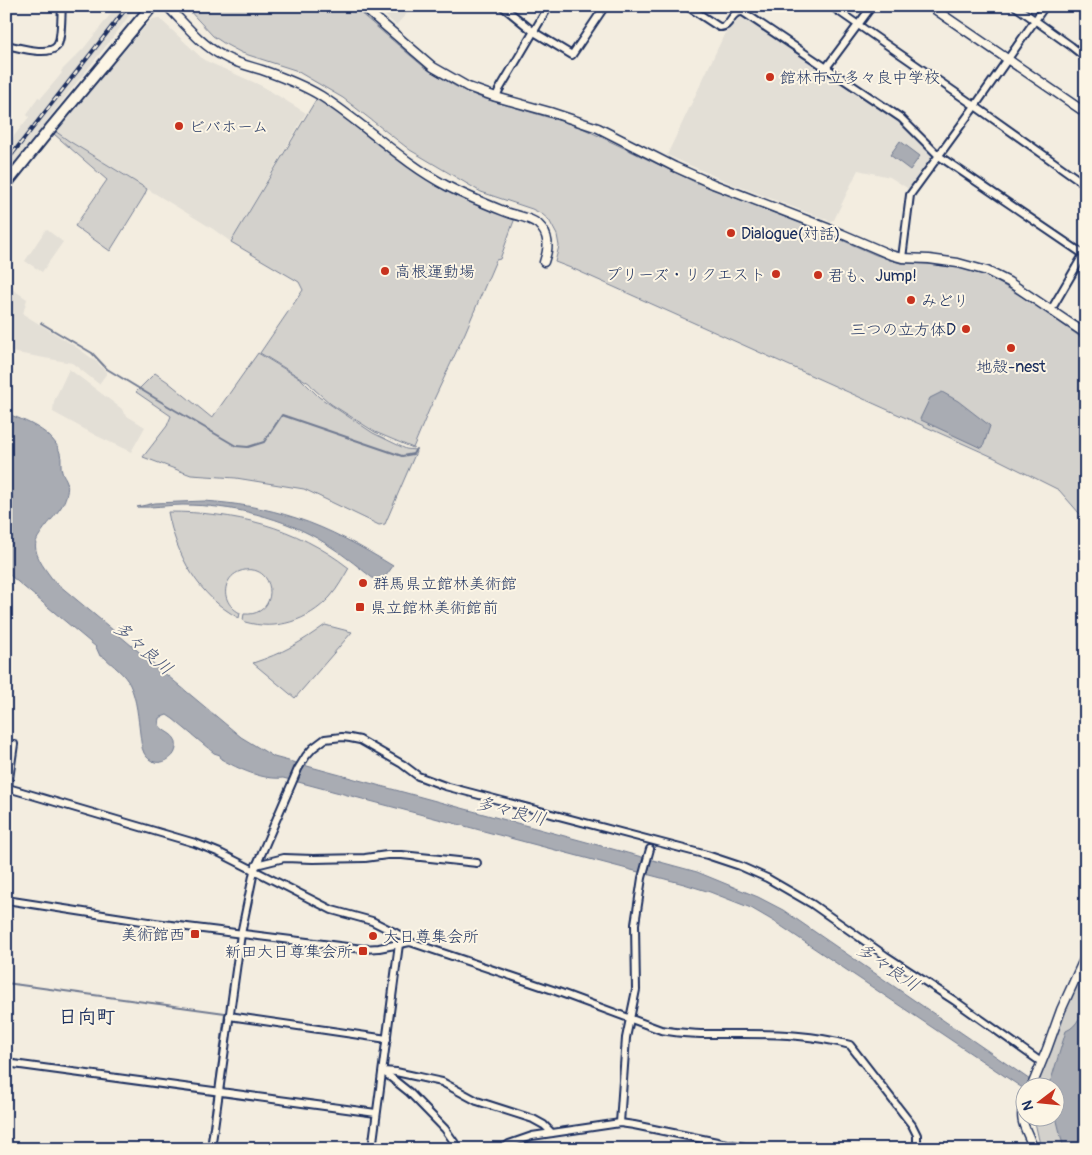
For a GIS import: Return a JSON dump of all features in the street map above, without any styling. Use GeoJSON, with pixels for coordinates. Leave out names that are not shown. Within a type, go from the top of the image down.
{"type":"FeatureCollection","features":[{"type":"Feature","properties":{"kind":"highway"},"geometry":{"type":"LineString","coordinates":[[6,184],[152,6]]}},
{"type":"Feature","properties":{"kind":"street"},"geometry":{"type":"LineString","coordinates":[[6,46],[45,52],[55,48],[60,37],[62,6]]}},
{"type":"Feature","properties":{"kind":"street"},"geometry":{"type":"LineString","coordinates":[[167,6],[208,47],[222,56],[305,87],[356,120],[405,159],[447,186],[534,222],[547,236],[548,244],[544,262]]}},
{"type":"Feature","properties":{"kind":"street"},"geometry":{"type":"LineString","coordinates":[[362,6],[432,67],[468,87],[598,128],[650,155],[713,184],[825,227],[890,255],[902,258],[958,263],[987,271],[1009,282],[1086,334]]}},
{"type":"Feature","properties":{"kind":"street"},"geometry":{"type":"LineString","coordinates":[[502,6],[534,32],[572,55],[605,6]]}},
{"type":"Feature","properties":{"kind":"street"},"geometry":{"type":"LineString","coordinates":[[496,97],[549,6]]}},
{"type":"Feature","properties":{"kind":"street"},"geometry":{"type":"LineString","coordinates":[[688,6],[723,28],[736,13],[743,12],[901,118],[939,156],[1085,254],[1051,310]]}},
{"type":"Feature","properties":{"kind":"street"},"geometry":{"type":"LineString","coordinates":[[831,6],[1086,184]]}},
{"type":"Feature","properties":{"kind":"street"},"geometry":{"type":"LineString","coordinates":[[826,68],[872,6]]}},
{"type":"Feature","properties":{"kind":"street"},"geometry":{"type":"LineString","coordinates":[[930,6],[1086,114]]}},
{"type":"Feature","properties":{"kind":"street"},"geometry":{"type":"LineString","coordinates":[[1015,6],[1086,58]]}},
{"type":"Feature","properties":{"kind":"street"},"geometry":{"type":"LineString","coordinates":[[902,258],[910,195],[1045,6]]}},
{"type":"Feature","properties":{"kind":"street"},"geometry":{"type":"LineString","coordinates":[[211,1149],[241,934],[255,868],[298,769],[306,756],[313,748],[325,740],[342,736],[360,740],[402,764],[418,776],[446,786],[707,855],[740,866],[767,878],[812,904],[1041,1062]]}},
{"type":"Feature","properties":{"kind":"street"},"geometry":{"type":"LineString","coordinates":[[6,800],[14,744]]}},
{"type":"Feature","properties":{"kind":"street"},"geometry":{"type":"LineString","coordinates":[[8,788],[220,853],[255,868],[261,873],[332,910],[372,921],[410,942],[553,990],[661,1030],[680,1034],[780,1034],[816,1038],[850,1045],[912,1126],[917,1136],[917,1149]]}},
{"type":"Feature","properties":{"kind":"street"},"geometry":{"type":"LineString","coordinates":[[620,1123],[626,1038],[636,990],[635,924],[642,878],[650,849]]}},
{"type":"Feature","properties":{"kind":"street"},"geometry":{"type":"LineString","coordinates":[[255,868],[284,858],[365,858],[387,855],[477,863]]}},
{"type":"Feature","properties":{"kind":"street"},"geometry":{"type":"LineString","coordinates":[[6,900],[136,920],[363,949],[410,942]]}},
{"type":"Feature","properties":{"kind":"street"},"geometry":{"type":"LineString","coordinates":[[372,1149],[399,944]]}},
{"type":"Feature","properties":{"kind":"street"},"geometry":{"type":"LineString","coordinates":[[1035,1078],[1061,1010],[1086,955]]}},
{"type":"Feature","properties":{"kind":"street"},"geometry":{"type":"LineString","coordinates":[[229,1016],[387,1039]]}},
{"type":"Feature","properties":{"kind":"street"},"geometry":{"type":"LineString","coordinates":[[6,1063],[376,1112]]}},
{"type":"Feature","properties":{"kind":"street"},"geometry":{"type":"LineString","coordinates":[[382,1071],[396,1072],[442,1082],[477,1101],[533,1119],[544,1125],[552,1133]]}},
{"type":"Feature","properties":{"kind":"street"},"geometry":{"type":"LineString","coordinates":[[382,1071],[410,1092],[445,1129],[459,1149]]}},
{"type":"Feature","properties":{"kind":"street"},"geometry":{"type":"LineString","coordinates":[[502,1149],[520,1139],[620,1123],[722,1146],[756,1149]]}},
{"type":"Feature","properties":{"kind":"street"},"geometry":{"type":"LineString","coordinates":[[1025,1128],[1033,1149]]}},
{"type":"Feature","properties":{"kind":"shaded area"},"geometry":{"type":"Polygon","coordinates":[[[117,6],[136,6],[6,173],[6,146],[29,117],[27,115],[38,97],[41,98],[62,73],[61,71],[84,48],[117,6]]]}},
{"type":"Feature","properties":{"kind":"shaded area"},"geometry":{"type":"Polygon","coordinates":[[[185,6],[352,6],[424,67],[455,86],[479,97],[578,126],[695,182],[819,230],[876,255],[900,263],[963,268],[981,273],[1006,287],[1086,341],[1086,521],[1059,490],[993,457],[555,262],[559,246],[557,235],[549,220],[542,214],[481,192],[410,150],[343,98],[295,70],[242,53],[225,44],[213,36],[185,6]]]}},
{"type":"Feature","properties":{"kind":"shaded area"},"geometry":{"type":"Polygon","coordinates":[[[374,6],[414,6],[396,25],[374,6]]]}},
{"type":"Feature","properties":{"kind":"shaded area","name":"館林市立多々良中学校"},"geometry":{"type":"Polygon","coordinates":[[[742,15],[899,120],[932,153],[933,157],[911,188],[907,188],[890,177],[858,170],[834,220],[830,221],[732,184],[667,155],[724,35],[737,17],[742,15]]]}},
{"type":"Feature","properties":{"kind":"shaded area","name":"ビバホーム"},"geometry":{"type":"Polygon","coordinates":[[[159,18],[204,60],[262,86],[306,113],[231,242],[55,131],[152,19],[159,18]]]}},
{"type":"Feature","properties":{"kind":"shaded area","name":"高根運動場"},"geometry":{"type":"Polygon","coordinates":[[[317,98],[332,107],[403,163],[462,198],[515,218],[500,259],[496,260],[413,448],[375,432],[331,404],[309,383],[260,353],[303,290],[299,282],[231,242],[317,98]]]}},
{"type":"Feature","properties":{"kind":"shaded area"},"geometry":{"type":"Polygon","coordinates":[[[55,131],[147,189],[110,251],[75,226],[107,180],[54,134],[55,131]]]}},
{"type":"Feature","properties":{"kind":"shaded area"},"geometry":{"type":"Polygon","coordinates":[[[900,141],[920,156],[910,170],[890,155],[900,141]]]}},
{"type":"Feature","properties":{"kind":"shaded area"},"geometry":{"type":"Polygon","coordinates":[[[46,229],[63,242],[42,272],[25,261],[46,229]]]}},
{"type":"Feature","properties":{"kind":"shaded area"},"geometry":{"type":"Polygon","coordinates":[[[6,285],[27,299],[23,314],[97,362],[107,373],[99,384],[72,363],[6,351],[6,285]]]}},
{"type":"Feature","properties":{"kind":"shaded area"},"geometry":{"type":"Polygon","coordinates":[[[258,353],[301,379],[319,397],[373,433],[406,449],[415,450],[416,452],[385,524],[379,525],[304,489],[236,478],[191,475],[143,457],[167,426],[171,416],[136,392],[155,373],[212,418],[258,353]]]}},
{"type":"Feature","properties":{"kind":"shaded area"},"geometry":{"type":"Polygon","coordinates":[[[69,369],[122,409],[124,414],[145,427],[131,452],[53,412],[54,401],[69,369]]]}},
{"type":"Feature","properties":{"kind":"shaded area"},"geometry":{"type":"Polygon","coordinates":[[[942,392],[958,401],[990,426],[983,447],[981,448],[920,419],[930,398],[942,392]]]}},
{"type":"Feature","properties":{"kind":"shaded area"},"geometry":{"type":"Polygon","coordinates":[[[6,413],[30,423],[45,433],[57,445],[60,453],[61,470],[68,485],[67,493],[63,504],[44,528],[36,542],[36,552],[53,580],[241,737],[274,757],[697,872],[758,897],[783,910],[1027,1078],[1014,1078],[1014,1082],[775,922],[751,908],[710,892],[283,778],[251,773],[221,759],[220,755],[214,753],[167,715],[159,718],[160,727],[174,738],[176,750],[164,762],[151,760],[146,756],[142,748],[137,709],[130,685],[125,677],[104,657],[100,656],[96,647],[6,572],[6,413]]]}},
{"type":"Feature","properties":{"kind":"shaded area"},"geometry":{"type":"Polygon","coordinates":[[[204,501],[250,506],[296,518],[346,539],[393,566],[380,584],[325,543],[292,526],[257,514],[220,507],[177,505],[137,507],[155,503],[204,501]]]}},
{"type":"Feature","properties":{"kind":"shaded area"},"geometry":{"type":"Polygon","coordinates":[[[168,512],[217,515],[263,524],[307,542],[349,568],[330,597],[302,618],[291,622],[268,625],[245,622],[243,620],[244,614],[256,613],[264,608],[269,600],[270,591],[263,575],[256,571],[245,570],[234,575],[227,585],[226,595],[232,607],[240,613],[239,618],[225,609],[201,587],[183,559],[168,512]]]}},
{"type":"Feature","properties":{"kind":"shaded area"},"geometry":{"type":"Polygon","coordinates":[[[325,625],[352,632],[295,698],[253,663],[291,647],[325,625]]]}},
{"type":"Feature","properties":{"kind":"shaded area"},"geometry":{"type":"Polygon","coordinates":[[[1086,966],[1086,1149],[1041,1149],[1036,1128],[1064,1128],[1064,1078],[1038,1078],[1067,1005],[1086,966]]]}},
{"type":"Feature","properties":{"kind":"shaded area"},"geometry":{"type":"Polygon","coordinates":[[[1086,1003],[1086,1149],[1064,1149],[1059,1128],[1064,1128],[1064,1078],[1052,1078],[1066,1031],[1076,1023],[1086,1003]]]}},
{"type":"Feature","properties":{"kind":"waterway"},"geometry":{"type":"LineString","coordinates":[[41,323],[92,353],[107,369],[236,446],[248,447],[264,442],[282,415],[402,456],[413,454],[416,449]]}},
{"type":"Feature","properties":{"kind":"waterway"},"geometry":{"type":"LineString","coordinates":[[6,983],[225,1013],[216,1085]]}},
{"type":"Feature","properties":{"kind":"waterway"},"geometry":{"type":"LineString","coordinates":[[207,1149],[214,1097]]}},
{"type":"Feature","properties":{"kind":"railway"},"geometry":{"type":"LineString","coordinates":[[6,162],[128,6]]}},
{"type":"Feature","properties":{"kind":"place","name":"館林市立多々良中学校"},"geometry":{"type":"Point","coordinates":[770,77]}},
{"type":"Feature","properties":{"kind":"place","name":"ビバホーム"},"geometry":{"type":"Point","coordinates":[179,126]}},
{"type":"Feature","properties":{"kind":"place","name":"Dialogue(対話)"},"geometry":{"type":"Point","coordinates":[731,233]}},
{"type":"Feature","properties":{"kind":"place","name":"高根運動場"},"geometry":{"type":"Point","coordinates":[385,271]}},
{"type":"Feature","properties":{"kind":"place","name":"プリーズ・リクエスト"},"geometry":{"type":"Point","coordinates":[776,274]}},
{"type":"Feature","properties":{"kind":"place","name":"君も、Jump!"},"geometry":{"type":"Point","coordinates":[818,275]}},
{"type":"Feature","properties":{"kind":"place","name":"みどり"},"geometry":{"type":"Point","coordinates":[911,300]}},
{"type":"Feature","properties":{"kind":"place","name":"三つの立方体D"},"geometry":{"type":"Point","coordinates":[966,329]}},
{"type":"Feature","properties":{"kind":"place","name":"地殻-nest"},"geometry":{"type":"Point","coordinates":[1011,348]}},
{"type":"Feature","properties":{"kind":"place","name":"群馬県立館林美術館"},"geometry":{"type":"Point","coordinates":[363,583]}},
{"type":"Feature","properties":{"kind":"place","name":"県立館林美術館前"},"geometry":{"type":"Point","coordinates":[360,607]}},
{"type":"Feature","properties":{"kind":"place","name":"美術館西"},"geometry":{"type":"Point","coordinates":[195,934]}},
{"type":"Feature","properties":{"kind":"place","name":"大日尊集会所"},"geometry":{"type":"Point","coordinates":[373,936]}},
{"type":"Feature","properties":{"kind":"place","name":"新田大日尊集会所"},"geometry":{"type":"Point","coordinates":[363,951]}},
{"type":"Feature","properties":{"kind":"district","name":"日向町"},"geometry":{"type":"Point","coordinates":[87,1016]}},
{"type":"Feature","properties":{"kind":"water label","name":"多々良川"},"geometry":{"type":"Point","coordinates":[143,648]}},
{"type":"Feature","properties":{"kind":"water label","name":"多々良川"},"geometry":{"type":"Point","coordinates":[511,811]}},
{"type":"Feature","properties":{"kind":"water label","name":"多々良川"},"geometry":{"type":"Point","coordinates":[888,967]}}]}
